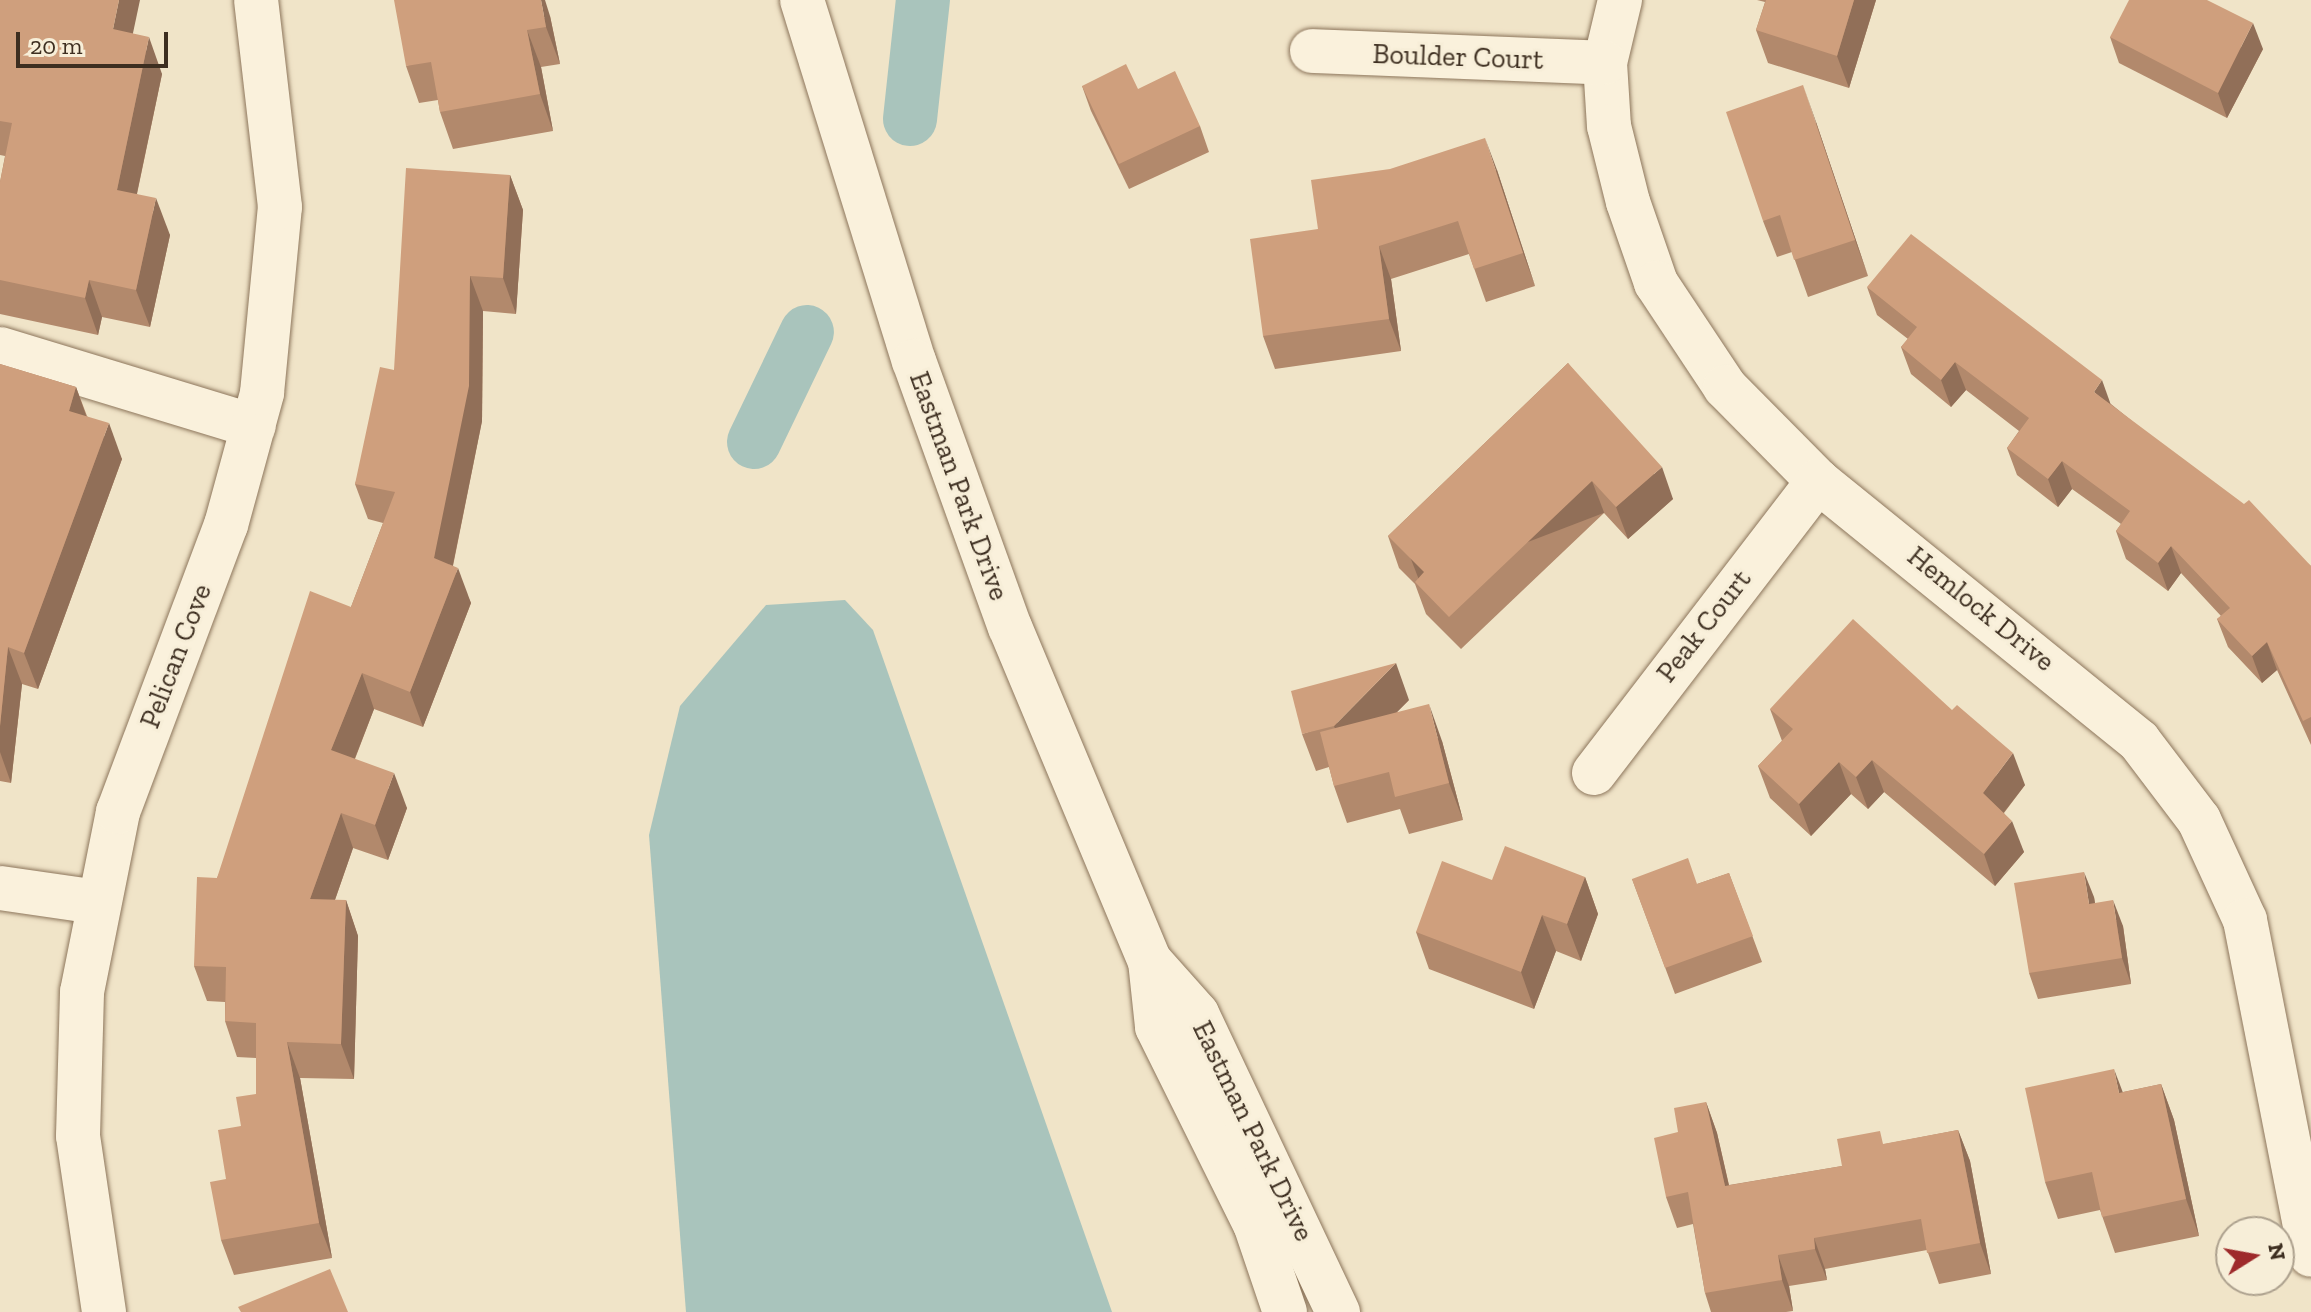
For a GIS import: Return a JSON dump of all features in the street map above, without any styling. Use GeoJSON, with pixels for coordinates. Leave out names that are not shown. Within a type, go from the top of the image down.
{"type":"FeatureCollection","features":[{"type":"Feature","properties":{"kind":"street","name":"Pelican Cove"},"geometry":{"type":"LineString","coordinates":[[104,1312],[77,1082],[97,902],[118,812],[226,525],[254,426],[277,285],[280,207],[256,0]]}},
{"type":"Feature","properties":{"kind":"street","name":"Eastman Park Drive"},"geometry":{"type":"LineString","coordinates":[[802,0],[914,361],[1010,627],[1150,961],[1157,1027],[1255,1224],[1285,1312]]}},
{"type":"Feature","properties":{"kind":"street","name":"Hemlock Drive"},"geometry":{"type":"LineString","coordinates":[[1620,0],[1605,63],[1609,126],[1656,283],[1725,387],[1818,481],[2128,732],[2199,820],[2245,920],[2311,1255]]}},
{"type":"Feature","properties":{"kind":"street","name":"Boulder Court"},"geometry":{"type":"LineString","coordinates":[[1312,51],[1605,63]]}},
{"type":"Feature","properties":{"kind":"street"},"geometry":{"type":"LineString","coordinates":[[0,349],[254,426]]}},
{"type":"Feature","properties":{"kind":"street","name":"Peak Court"},"geometry":{"type":"LineString","coordinates":[[1594,773],[1818,481]]}},
{"type":"Feature","properties":{"kind":"street"},"geometry":{"type":"LineString","coordinates":[[0,888],[97,902]]}},
{"type":"Feature","properties":{"kind":"street","name":"Eastman Park Drive"},"geometry":{"type":"LineString","coordinates":[[1150,961],[1197,1014],[1338,1312]]}},
{"type":"Feature","properties":{"kind":"water"},"geometry":{"type":"Polygon","coordinates":[[[845,600],[873,630],[1112,1312],[686,1312],[649,835],[680,706],[766,605],[845,600]]]}},
{"type":"Feature","properties":{"kind":"building"},"geometry":{"type":"Polygon","coordinates":[[[0,0],[119,0],[113,29],[149,37],[117,190],[156,198],[136,290],[89,280],[85,298],[0,280],[0,182],[12,123],[0,121],[0,0]]]}},
{"type":"Feature","properties":{"kind":"building"},"geometry":{"type":"Polygon","coordinates":[[[394,0],[541,0],[546,27],[527,30],[540,94],[440,112],[431,62],[406,66],[394,0]]]}},
{"type":"Feature","properties":{"kind":"building"},"geometry":{"type":"Polygon","coordinates":[[[1766,0],[1854,0],[1837,56],[1756,30],[1766,0]]]}},
{"type":"Feature","properties":{"kind":"building"},"geometry":{"type":"Polygon","coordinates":[[[2129,0],[2207,0],[2253,23],[2218,93],[2110,37],[2129,0]]]}},
{"type":"Feature","properties":{"kind":"building"},"geometry":{"type":"Polygon","coordinates":[[[1126,64],[1138,89],[1175,71],[1200,126],[1119,164],[1082,86],[1126,64]]]}},
{"type":"Feature","properties":{"kind":"building"},"geometry":{"type":"Polygon","coordinates":[[[1803,85],[1855,240],[1794,260],[1780,215],[1763,221],[1726,112],[1803,85]]]}},
{"type":"Feature","properties":{"kind":"building"},"geometry":{"type":"Polygon","coordinates":[[[1485,138],[1523,253],[1474,269],[1458,221],[1379,246],[1389,319],[1263,336],[1250,239],[1318,229],[1311,180],[1390,169],[1485,138]]]}},
{"type":"Feature","properties":{"kind":"building"},"geometry":{"type":"Polygon","coordinates":[[[406,168],[510,175],[503,278],[470,276],[469,386],[434,558],[458,568],[410,692],[362,673],[331,750],[394,773],[375,825],[341,813],[310,899],[346,900],[341,1044],[287,1042],[319,1223],[221,1240],[210,1182],[226,1179],[218,1130],[241,1126],[236,1097],[256,1094],[256,1023],[225,1021],[226,967],[194,966],[197,877],[217,878],[310,591],[351,607],[395,492],[355,484],[380,367],[394,370],[406,168]]]}},
{"type":"Feature","properties":{"kind":"building"},"geometry":{"type":"Polygon","coordinates":[[[1911,234],[2102,380],[2094,392],[2244,504],[2249,500],[2311,566],[2311,717],[2303,721],[2267,642],[2252,656],[2217,619],[2230,608],[2171,546],[2158,563],[2116,531],[2130,511],[2062,461],[2048,479],[2007,448],[2029,418],[1955,362],[1941,380],[1901,347],[1917,327],[1867,287],[1911,234]]]}},
{"type":"Feature","properties":{"kind":"building"},"geometry":{"type":"Polygon","coordinates":[[[1568,363],[1662,467],[1616,507],[1592,481],[1449,617],[1415,582],[1424,572],[1388,536],[1568,363]]]}},
{"type":"Feature","properties":{"kind":"building"},"geometry":{"type":"Polygon","coordinates":[[[0,364],[76,387],[69,411],[109,423],[24,653],[8,647],[0,726],[0,364]]]}},
{"type":"Feature","properties":{"kind":"building"},"geometry":{"type":"Polygon","coordinates":[[[1853,619],[1952,710],[1957,705],[2013,753],[1983,793],[2012,821],[1984,854],[1872,760],[1856,777],[1839,762],[1799,804],[1758,766],[1793,729],[1770,709],[1853,619]]]}},
{"type":"Feature","properties":{"kind":"building"},"geometry":{"type":"Polygon","coordinates":[[[1396,663],[1334,726],[1302,734],[1291,691],[1396,663]]]}},
{"type":"Feature","properties":{"kind":"building"},"geometry":{"type":"Polygon","coordinates":[[[1429,704],[1449,783],[1395,797],[1389,772],[1334,786],[1320,732],[1429,704]]]}},
{"type":"Feature","properties":{"kind":"building"},"geometry":{"type":"Polygon","coordinates":[[[1505,846],[1585,877],[1567,924],[1542,915],[1521,972],[1416,932],[1442,861],[1492,880],[1505,846]]]}},
{"type":"Feature","properties":{"kind":"building"},"geometry":{"type":"Polygon","coordinates":[[[1688,858],[1697,884],[1729,873],[1753,936],[1665,968],[1632,879],[1688,858]]]}},
{"type":"Feature","properties":{"kind":"building"},"geometry":{"type":"Polygon","coordinates":[[[2084,872],[2089,904],[2113,900],[2122,958],[2029,973],[2014,883],[2084,872]]]}},
{"type":"Feature","properties":{"kind":"building"},"geometry":{"type":"Polygon","coordinates":[[[2114,1069],[2119,1093],[2161,1084],[2186,1199],[2102,1217],[2092,1172],[2045,1182],[2025,1088],[2114,1069]]]}},
{"type":"Feature","properties":{"kind":"building"},"geometry":{"type":"Polygon","coordinates":[[[1706,1102],[1725,1186],[1842,1166],[1837,1139],[1880,1131],[1883,1144],[1958,1130],[1980,1243],[1927,1253],[1921,1219],[1814,1238],[1815,1249],[1778,1255],[1782,1280],[1705,1293],[1688,1192],[1666,1197],[1654,1138],[1678,1132],[1674,1108],[1706,1102]]]}},
{"type":"Feature","properties":{"kind":"building"},"geometry":{"type":"Polygon","coordinates":[[[330,1269],[348,1312],[241,1312],[238,1307],[330,1269]]]}},
{"type":"Feature","properties":{"kind":"waterway"},"geometry":{"type":"LineString","coordinates":[[910,119],[923,0]]}},
{"type":"Feature","properties":{"kind":"waterway"},"geometry":{"type":"LineString","coordinates":[[754,442],[807,332]]}}]}
